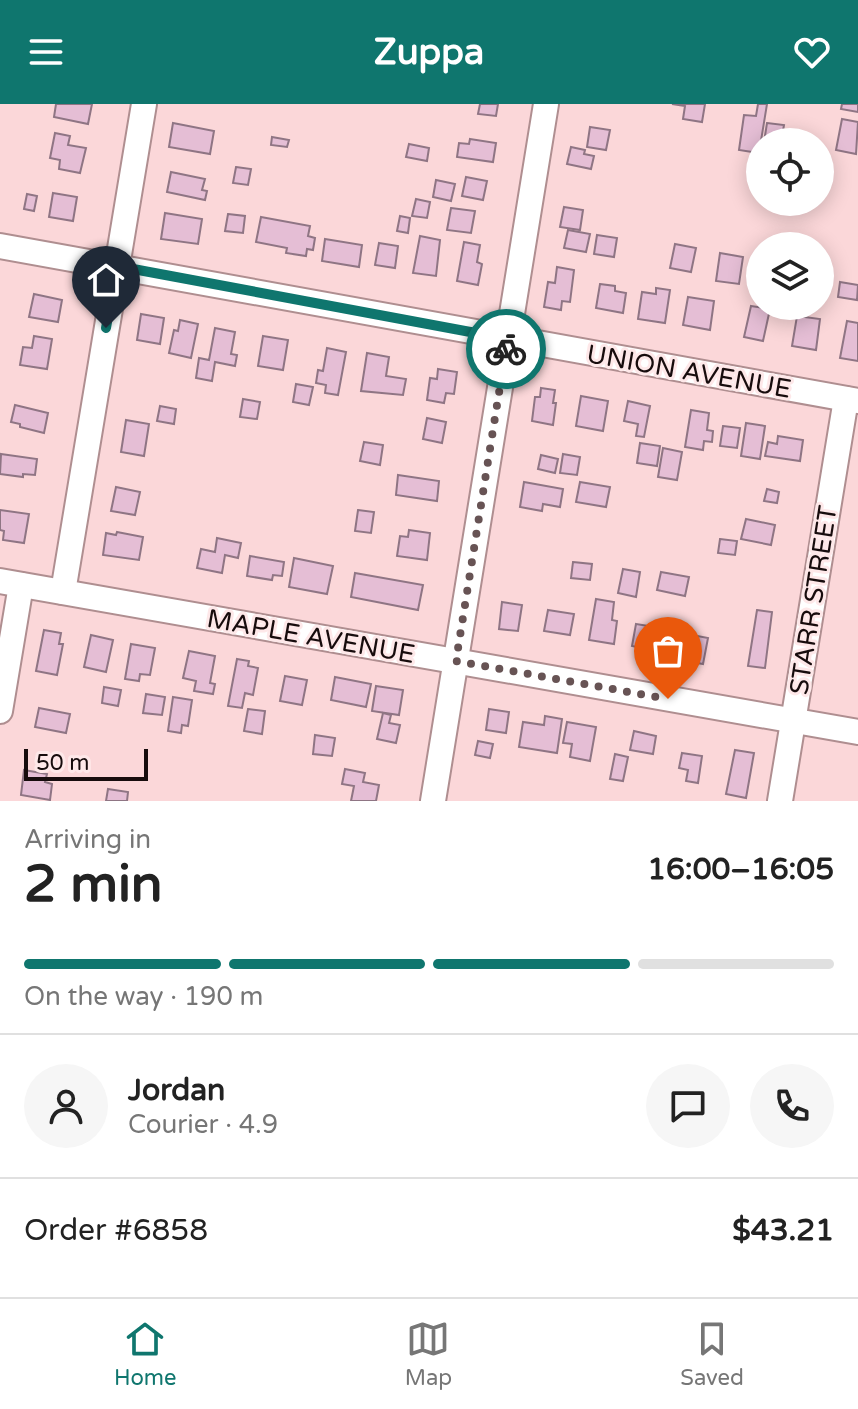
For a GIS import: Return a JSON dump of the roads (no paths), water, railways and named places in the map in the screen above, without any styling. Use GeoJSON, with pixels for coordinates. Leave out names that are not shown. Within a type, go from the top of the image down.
{"type":"FeatureCollection","features":[{"type":"Feature","properties":{"kind":"street"},"geometry":{"type":"LineString","coordinates":[[63,592],[144,104]]}},
{"type":"Feature","properties":{"kind":"street"},"geometry":{"type":"LineString","coordinates":[[433,801],[546,104]]}},
{"type":"Feature","properties":{"kind":"street","name":"UNION AVENUE"},"geometry":{"type":"LineString","coordinates":[[0,246],[852,400]]}},
{"type":"Feature","properties":{"kind":"street","name":"STARR STREET"},"geometry":{"type":"LineString","coordinates":[[780,801],[852,400]]}},
{"type":"Feature","properties":{"kind":"street"},"geometry":{"type":"LineString","coordinates":[[0,711],[10,583]]}},
{"type":"Feature","properties":{"kind":"street","name":"MAPLE AVENUE"},"geometry":{"type":"LineString","coordinates":[[10,583],[858,732]]}}]}
